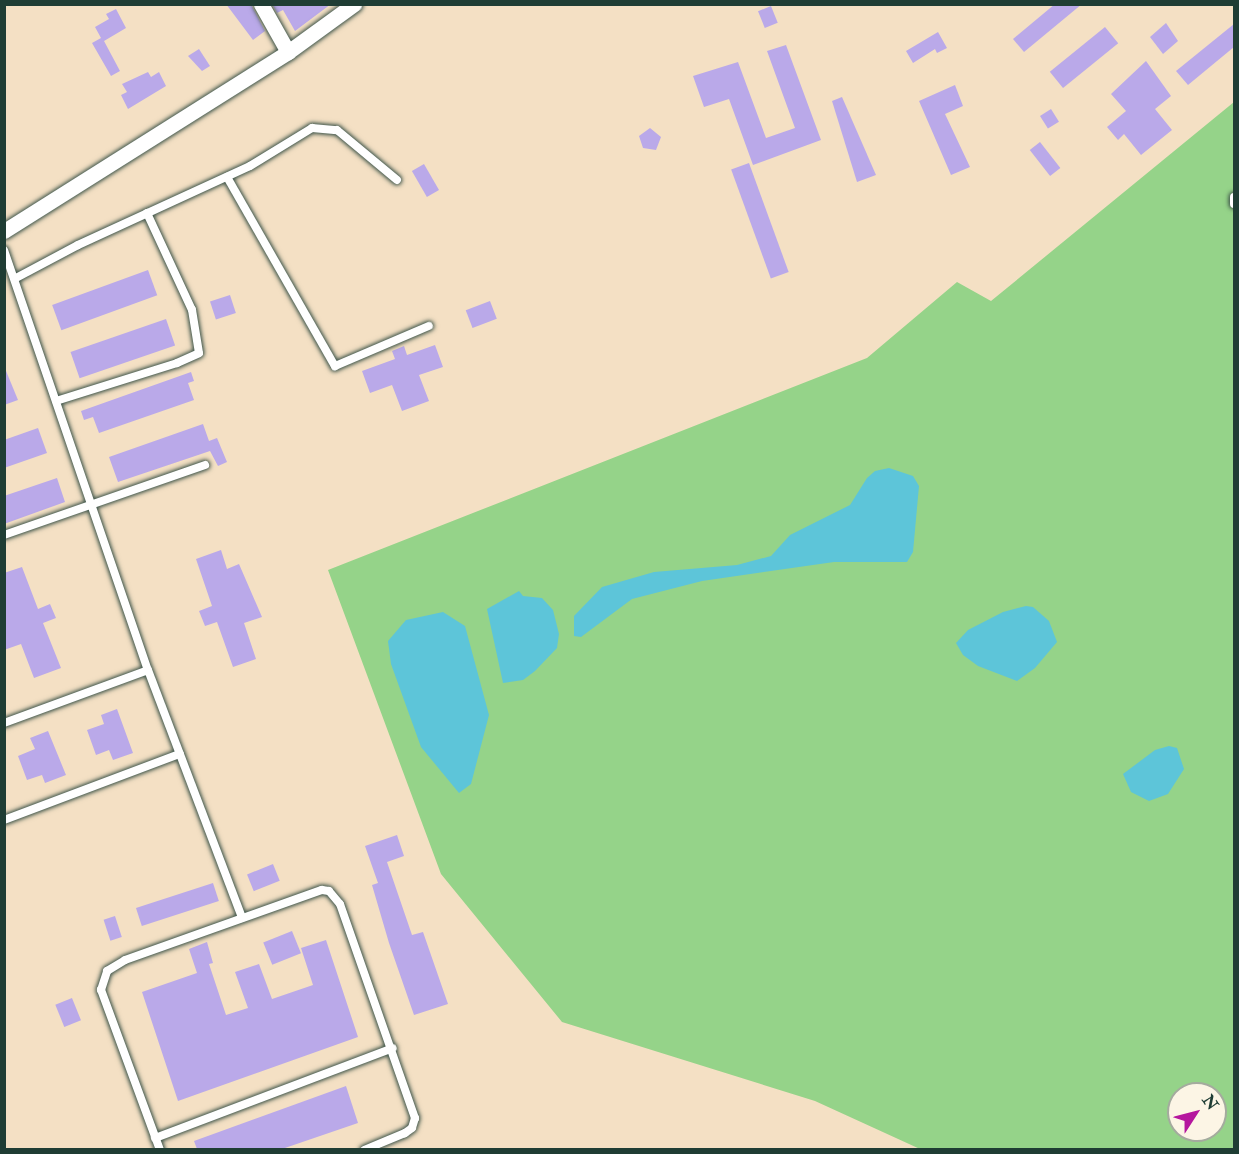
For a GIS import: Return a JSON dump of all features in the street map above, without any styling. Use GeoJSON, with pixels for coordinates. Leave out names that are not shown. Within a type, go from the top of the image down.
{"type":"FeatureCollection","features":[{"type":"Feature","properties":{"kind":"street"},"geometry":{"type":"LineString","coordinates":[[261,4],[288,52]]}},
{"type":"Feature","properties":{"kind":"street"},"geometry":{"type":"LineString","coordinates":[[4,231],[288,52],[354,4]]}},
{"type":"Feature","properties":{"kind":"lane"},"geometry":{"type":"LineString","coordinates":[[16,278],[147,213],[227,177],[312,128],[337,130],[397,180]]}},
{"type":"Feature","properties":{"kind":"lane"},"geometry":{"type":"LineString","coordinates":[[227,177],[335,366],[429,326]]}},
{"type":"Feature","properties":{"kind":"lane"},"geometry":{"type":"LineString","coordinates":[[1234,196],[1234,204]]}},
{"type":"Feature","properties":{"kind":"lane"},"geometry":{"type":"LineString","coordinates":[[57,401],[177,363],[199,353],[192,310],[147,213]]}},
{"type":"Feature","properties":{"kind":"lane"},"geometry":{"type":"LineString","coordinates":[[4,250],[16,278],[90,505],[148,670],[242,918]]}},
{"type":"Feature","properties":{"kind":"lane"},"geometry":{"type":"LineString","coordinates":[[4,535],[205,465]]}},
{"type":"Feature","properties":{"kind":"lane"},"geometry":{"type":"LineString","coordinates":[[4,723],[148,670]]}},
{"type":"Feature","properties":{"kind":"lane"},"geometry":{"type":"LineString","coordinates":[[4,819],[180,754]]}},
{"type":"Feature","properties":{"kind":"lane"},"geometry":{"type":"LineString","coordinates":[[160,1149],[105,1003],[102,980],[107,971],[125,960],[314,890],[335,896],[393,1048],[415,1118],[412,1128],[364,1149]]}},
{"type":"Feature","properties":{"kind":"lane"},"geometry":{"type":"LineString","coordinates":[[155,1138],[393,1048]]}},
{"type":"Feature","properties":{"kind":"green space"},"geometry":{"type":"Polygon","coordinates":[[[1234,102],[1234,1149],[920,1149],[815,1101],[562,1022],[441,874],[328,570],[867,358],[957,282],[991,301],[1234,102]]]}},
{"type":"Feature","properties":{"kind":"water"},"geometry":{"type":"Polygon","coordinates":[[[889,468],[913,476],[919,486],[913,552],[907,562],[834,562],[702,581],[632,599],[581,637],[574,636],[574,616],[602,587],[654,572],[737,565],[771,556],[790,535],[850,505],[867,478],[875,471],[889,468]]]}},
{"type":"Feature","properties":{"kind":"water"},"geometry":{"type":"Polygon","coordinates":[[[519,591],[523,596],[542,598],[553,610],[559,634],[557,648],[523,680],[503,683],[487,609],[519,591]]]}},
{"type":"Feature","properties":{"kind":"water"},"geometry":{"type":"Polygon","coordinates":[[[1026,606],[1033,607],[1049,621],[1057,642],[1035,668],[1017,681],[978,666],[963,655],[956,643],[968,630],[1003,612],[1026,606]]]}},
{"type":"Feature","properties":{"kind":"water"},"geometry":{"type":"Polygon","coordinates":[[[443,612],[465,626],[489,715],[471,784],[459,793],[421,747],[391,664],[388,641],[406,620],[443,612]]]}},
{"type":"Feature","properties":{"kind":"water"},"geometry":{"type":"Polygon","coordinates":[[[1169,746],[1177,748],[1184,769],[1168,794],[1149,801],[1131,792],[1123,774],[1155,750],[1169,746]]]}},
{"type":"Feature","properties":{"kind":"building"},"geometry":{"type":"Polygon","coordinates":[[[226,4],[251,4],[265,31],[253,40],[226,4]]]}},
{"type":"Feature","properties":{"kind":"building"},"geometry":{"type":"Polygon","coordinates":[[[272,4],[331,4],[295,31],[283,10],[277,13],[272,4]]]}},
{"type":"Feature","properties":{"kind":"building"},"geometry":{"type":"Polygon","coordinates":[[[1055,4],[1082,4],[1024,52],[1013,39],[1055,4]]]}},
{"type":"Feature","properties":{"kind":"building"},"geometry":{"type":"Polygon","coordinates":[[[771,6],[778,23],[765,28],[758,11],[771,6]]]}},
{"type":"Feature","properties":{"kind":"building"},"geometry":{"type":"Polygon","coordinates":[[[116,9],[126,28],[104,41],[120,71],[111,76],[92,43],[101,38],[95,27],[109,19],[106,14],[116,9]]]}},
{"type":"Feature","properties":{"kind":"building"},"geometry":{"type":"Polygon","coordinates":[[[1166,23],[1178,41],[1163,54],[1150,37],[1166,23]]]}},
{"type":"Feature","properties":{"kind":"building"},"geometry":{"type":"Polygon","coordinates":[[[1234,24],[1234,47],[1188,85],[1176,71],[1234,24]]]}},
{"type":"Feature","properties":{"kind":"building"},"geometry":{"type":"Polygon","coordinates":[[[1105,27],[1118,43],[1063,88],[1050,72],[1105,27]]]}},
{"type":"Feature","properties":{"kind":"building"},"geometry":{"type":"Polygon","coordinates":[[[938,32],[947,48],[937,53],[935,49],[913,63],[906,51],[938,32]]]}},
{"type":"Feature","properties":{"kind":"building"},"geometry":{"type":"Polygon","coordinates":[[[786,45],[821,140],[753,165],[729,99],[704,107],[693,76],[738,62],[766,138],[795,128],[767,51],[786,45]]]}},
{"type":"Feature","properties":{"kind":"building"},"geometry":{"type":"Polygon","coordinates":[[[199,49],[210,66],[202,71],[188,56],[199,49]]]}},
{"type":"Feature","properties":{"kind":"building"},"geometry":{"type":"Polygon","coordinates":[[[1146,61],[1171,96],[1155,109],[1172,130],[1141,155],[1124,134],[1118,140],[1107,127],[1126,111],[1111,94],[1146,61]]]}},
{"type":"Feature","properties":{"kind":"building"},"geometry":{"type":"Polygon","coordinates":[[[148,72],[151,77],[159,72],[166,86],[128,109],[121,95],[127,92],[122,84],[148,72]]]}},
{"type":"Feature","properties":{"kind":"building"},"geometry":{"type":"Polygon","coordinates":[[[955,85],[963,106],[945,114],[970,167],[951,175],[919,101],[955,85]]]}},
{"type":"Feature","properties":{"kind":"building"},"geometry":{"type":"Polygon","coordinates":[[[842,97],[876,175],[857,182],[832,101],[842,97]]]}},
{"type":"Feature","properties":{"kind":"building"},"geometry":{"type":"Polygon","coordinates":[[[1051,109],[1059,122],[1048,129],[1040,116],[1051,109]]]}},
{"type":"Feature","properties":{"kind":"building"},"geometry":{"type":"Polygon","coordinates":[[[650,128],[661,137],[656,150],[643,148],[639,136],[650,128]]]}},
{"type":"Feature","properties":{"kind":"building"},"geometry":{"type":"Polygon","coordinates":[[[1040,142],[1060,168],[1050,176],[1030,150],[1040,142]]]}},
{"type":"Feature","properties":{"kind":"building"},"geometry":{"type":"Polygon","coordinates":[[[749,163],[789,272],[771,279],[731,169],[749,163]]]}},
{"type":"Feature","properties":{"kind":"building"},"geometry":{"type":"Polygon","coordinates":[[[424,164],[439,190],[427,197],[412,171],[424,164]]]}},
{"type":"Feature","properties":{"kind":"building"},"geometry":{"type":"Polygon","coordinates":[[[148,270],[157,295],[61,330],[52,305],[148,270]]]}},
{"type":"Feature","properties":{"kind":"building"},"geometry":{"type":"Polygon","coordinates":[[[230,295],[236,313],[216,320],[210,301],[230,295]]]}},
{"type":"Feature","properties":{"kind":"building"},"geometry":{"type":"Polygon","coordinates":[[[490,301],[497,319],[473,328],[466,310],[490,301]]]}},
{"type":"Feature","properties":{"kind":"building"},"geometry":{"type":"Polygon","coordinates":[[[166,319],[175,345],[80,378],[71,352],[166,319]]]}},
{"type":"Feature","properties":{"kind":"building"},"geometry":{"type":"Polygon","coordinates":[[[435,345],[443,367],[419,375],[429,401],[402,411],[392,385],[370,393],[362,371],[395,359],[392,351],[404,346],[407,355],[435,345]]]}},
{"type":"Feature","properties":{"kind":"building"},"geometry":{"type":"Polygon","coordinates":[[[4,366],[18,400],[4,405],[4,366]]]}},
{"type":"Feature","properties":{"kind":"building"},"geometry":{"type":"Polygon","coordinates":[[[191,372],[194,381],[188,383],[194,400],[99,433],[93,417],[84,420],[81,411],[191,372]]]}},
{"type":"Feature","properties":{"kind":"building"},"geometry":{"type":"Polygon","coordinates":[[[203,424],[209,441],[217,438],[227,462],[218,466],[210,451],[118,482],[109,457],[203,424]]]}},
{"type":"Feature","properties":{"kind":"building"},"geometry":{"type":"Polygon","coordinates":[[[38,428],[47,453],[4,468],[4,440],[38,428]]]}},
{"type":"Feature","properties":{"kind":"building"},"geometry":{"type":"Polygon","coordinates":[[[57,478],[65,502],[4,524],[4,496],[57,478]]]}},
{"type":"Feature","properties":{"kind":"building"},"geometry":{"type":"Polygon","coordinates":[[[221,550],[227,569],[239,564],[262,617],[244,623],[256,659],[233,667],[217,622],[205,626],[199,611],[212,606],[196,559],[221,550]]]}},
{"type":"Feature","properties":{"kind":"building"},"geometry":{"type":"Polygon","coordinates":[[[22,567],[38,609],[50,604],[56,618],[43,623],[61,668],[34,678],[21,644],[4,650],[4,573],[22,567]]]}},
{"type":"Feature","properties":{"kind":"building"},"geometry":{"type":"Polygon","coordinates":[[[117,709],[133,753],[113,760],[109,750],[96,755],[87,730],[104,724],[101,715],[117,709]]]}},
{"type":"Feature","properties":{"kind":"building"},"geometry":{"type":"Polygon","coordinates":[[[48,731],[66,775],[45,783],[42,775],[27,780],[18,756],[35,749],[30,738],[48,731]]]}},
{"type":"Feature","properties":{"kind":"building"},"geometry":{"type":"Polygon","coordinates":[[[397,835],[404,856],[387,862],[412,935],[423,932],[448,1004],[414,1015],[372,885],[378,883],[365,846],[397,835]]]}},
{"type":"Feature","properties":{"kind":"building"},"geometry":{"type":"Polygon","coordinates":[[[273,864],[280,881],[254,891],[247,874],[273,864]]]}},
{"type":"Feature","properties":{"kind":"building"},"geometry":{"type":"Polygon","coordinates":[[[213,883],[219,901],[142,926],[136,908],[213,883]]]}},
{"type":"Feature","properties":{"kind":"building"},"geometry":{"type":"Polygon","coordinates":[[[115,916],[122,937],[110,941],[104,920],[115,916]]]}},
{"type":"Feature","properties":{"kind":"building"},"geometry":{"type":"Polygon","coordinates":[[[292,931],[301,953],[272,965],[263,943],[292,931]]]}},
{"type":"Feature","properties":{"kind":"building"},"geometry":{"type":"Polygon","coordinates":[[[326,940],[358,1037],[178,1101],[142,992],[197,973],[189,949],[207,942],[213,963],[209,964],[226,1015],[248,1008],[235,972],[259,964],[272,999],[313,985],[301,948],[326,940]]]}},
{"type":"Feature","properties":{"kind":"building"},"geometry":{"type":"Polygon","coordinates":[[[72,998],[81,1020],[64,1027],[55,1005],[72,998]]]}},
{"type":"Feature","properties":{"kind":"building"},"geometry":{"type":"Polygon","coordinates":[[[346,1086],[358,1123],[282,1149],[197,1149],[194,1141],[346,1086]]]}}]}
